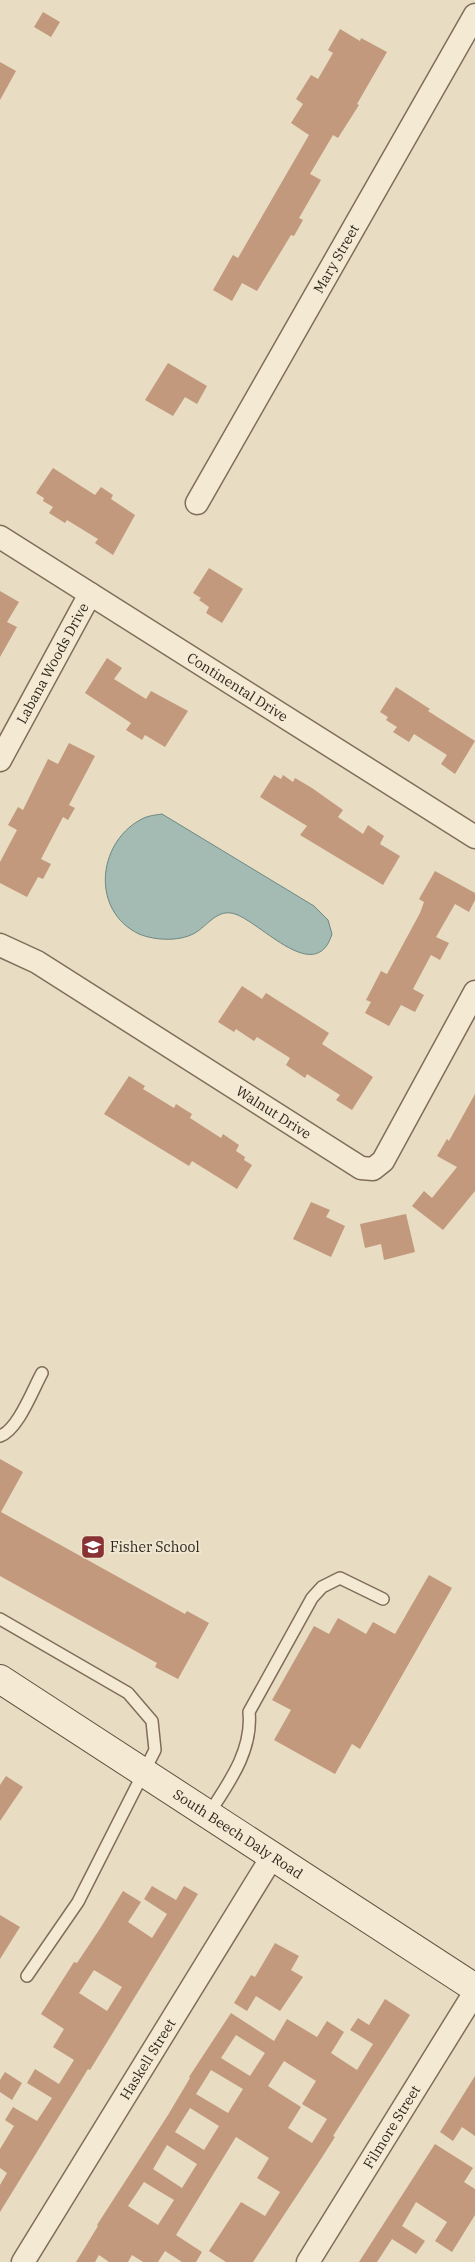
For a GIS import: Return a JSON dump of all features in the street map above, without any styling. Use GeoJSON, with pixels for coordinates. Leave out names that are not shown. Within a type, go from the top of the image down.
{"type":"FeatureCollection","features":[{"type":"Feature","properties":{"kind":"street","name":"Mary Street"},"geometry":{"type":"LineString","coordinates":[[197,503],[475,15]]}},
{"type":"Feature","properties":{"kind":"street","name":"Continental Drive"},"geometry":{"type":"LineString","coordinates":[[0,537],[475,837]]}},
{"type":"Feature","properties":{"kind":"street","name":"Labana Woods Drive"},"geometry":{"type":"LineString","coordinates":[[0,760],[90,594]]}},
{"type":"Feature","properties":{"kind":"street","name":"Walnut Drive"},"geometry":{"type":"LineString","coordinates":[[0,945],[37,962],[361,1168],[373,1169],[382,1161],[475,992]]}},
{"type":"Feature","properties":{"kind":"street","name":"South Beech Daly Road"},"geometry":{"type":"LineString","coordinates":[[0,1679],[475,1990]]}},
{"type":"Feature","properties":{"kind":"street","name":"Haskell Street"},"geometry":{"type":"LineString","coordinates":[[22,2262],[272,1857]]}},
{"type":"Feature","properties":{"kind":"street","name":"Filmore Street"},"geometry":{"type":"LineString","coordinates":[[308,2262],[475,1990]]}},
{"type":"Feature","properties":{"kind":"lane"},"geometry":{"type":"LineString","coordinates":[[0,1436],[6,1434],[13,1426],[42,1373]]}},
{"type":"Feature","properties":{"kind":"lane"},"geometry":{"type":"LineString","coordinates":[[208,1815],[240,1761],[247,1743],[250,1726],[249,1712],[312,1598],[322,1587],[340,1578],[383,1599]]}},
{"type":"Feature","properties":{"kind":"lane"},"geometry":{"type":"LineString","coordinates":[[0,1619],[128,1693],[142,1706],[152,1721],[156,1750],[78,1902],[27,1976]]}},
{"type":"Feature","properties":{"kind":"water"},"geometry":{"type":"Polygon","coordinates":[[[162,814],[314,906],[328,920],[332,934],[324,949],[313,954],[299,952],[284,945],[242,917],[231,913],[221,914],[192,935],[177,939],[153,938],[139,934],[123,923],[113,910],[107,894],[105,877],[108,861],[115,845],[126,831],[142,819],[162,814]]]}},
{"type":"Feature","properties":{"kind":"building"},"geometry":{"type":"Polygon","coordinates":[[[43,12],[60,22],[51,37],[34,27],[43,12]]]}},
{"type":"Feature","properties":{"kind":"building"},"geometry":{"type":"Polygon","coordinates":[[[340,29],[360,41],[361,38],[387,52],[357,104],[359,105],[338,138],[333,135],[310,174],[321,180],[299,218],[303,220],[294,236],[291,235],[257,291],[242,283],[232,301],[213,290],[233,255],[238,258],[309,135],[291,123],[303,104],[296,99],[311,75],[318,79],[333,53],[328,50],[340,29]]]}},
{"type":"Feature","properties":{"kind":"building"},"geometry":{"type":"Polygon","coordinates":[[[0,62],[16,71],[0,100],[0,62]]]}},
{"type":"Feature","properties":{"kind":"building"},"geometry":{"type":"Polygon","coordinates":[[[168,363],[207,386],[197,404],[185,397],[173,416],[145,400],[168,363]]]}},
{"type":"Feature","properties":{"kind":"building"},"geometry":{"type":"Polygon","coordinates":[[[53,468],[95,495],[101,487],[113,495],[111,499],[135,515],[113,555],[95,543],[98,539],[67,520],[65,523],[49,513],[53,507],[43,501],[44,498],[36,493],[53,468]]]}},
{"type":"Feature","properties":{"kind":"building"},"geometry":{"type":"Polygon","coordinates":[[[209,568],[243,589],[222,623],[206,613],[209,607],[199,600],[201,598],[193,593],[209,568]]]}},
{"type":"Feature","properties":{"kind":"building"},"geometry":{"type":"Polygon","coordinates":[[[0,591],[19,602],[7,622],[17,627],[0,657],[0,591]]]}},
{"type":"Feature","properties":{"kind":"building"},"geometry":{"type":"Polygon","coordinates":[[[107,658],[122,668],[114,679],[146,699],[151,691],[188,711],[165,747],[145,735],[142,740],[126,730],[131,723],[85,693],[107,658]]]}},
{"type":"Feature","properties":{"kind":"building"},"geometry":{"type":"Polygon","coordinates":[[[396,687],[430,709],[428,711],[475,741],[455,774],[441,764],[447,755],[414,734],[409,742],[393,732],[397,727],[386,720],[388,717],[380,712],[396,687]]]}},
{"type":"Feature","properties":{"kind":"building"},"geometry":{"type":"Polygon","coordinates":[[[69,743],[95,756],[69,805],[75,808],[68,820],[63,817],[41,859],[51,864],[43,879],[38,877],[27,897],[0,883],[0,862],[17,830],[8,825],[18,807],[23,810],[48,759],[58,764],[69,743]]]}},
{"type":"Feature","properties":{"kind":"building"},"geometry":{"type":"Polygon","coordinates":[[[274,775],[281,779],[283,775],[293,782],[295,778],[312,788],[343,810],[338,817],[363,834],[368,825],[384,836],[380,844],[400,856],[383,885],[300,835],[307,826],[260,797],[274,775]]]}},
{"type":"Feature","properties":{"kind":"building"},"geometry":{"type":"Polygon","coordinates":[[[435,871],[475,893],[475,900],[469,912],[455,904],[436,937],[449,943],[440,960],[431,955],[413,989],[424,995],[415,1012],[401,1005],[389,1026],[365,1013],[371,1002],[366,1000],[381,971],[387,974],[420,913],[424,902],[419,899],[435,871]]]}},
{"type":"Feature","properties":{"kind":"building"},"geometry":{"type":"Polygon","coordinates":[[[242,986],[262,999],[266,993],[329,1033],[322,1044],[373,1077],[352,1110],[336,1100],[340,1095],[307,1074],[305,1078],[286,1065],[290,1058],[257,1037],[254,1041],[236,1029],[234,1032],[218,1022],[242,986]]]}},
{"type":"Feature","properties":{"kind":"building"},"geometry":{"type":"Polygon","coordinates":[[[129,1076],[145,1086],[143,1089],[174,1108],[176,1104],[192,1114],[190,1118],[221,1138],[223,1134],[239,1145],[236,1151],[245,1157],[244,1160],[252,1165],[237,1189],[192,1161],[189,1166],[104,1114],[129,1076]]]}},
{"type":"Feature","properties":{"kind":"building"},"geometry":{"type":"Polygon","coordinates":[[[475,1094],[475,1191],[443,1230],[412,1206],[424,1191],[432,1198],[457,1167],[437,1156],[447,1139],[449,1141],[475,1094]]]}},
{"type":"Feature","properties":{"kind":"building"},"geometry":{"type":"Polygon","coordinates":[[[311,1202],[330,1210],[326,1217],[345,1226],[331,1257],[293,1239],[311,1202]]]}},
{"type":"Feature","properties":{"kind":"building"},"geometry":{"type":"Polygon","coordinates":[[[406,1214],[415,1252],[384,1260],[381,1244],[365,1248],[360,1224],[406,1214]]]}},
{"type":"Feature","properties":{"kind":"building"},"geometry":{"type":"Polygon","coordinates":[[[0,1459],[23,1472],[1,1512],[185,1614],[187,1611],[209,1623],[178,1679],[155,1667],[157,1663],[0,1576],[0,1459]]]}},
{"type":"Feature","properties":{"kind":"building"},"geometry":{"type":"Polygon","coordinates":[[[429,1575],[452,1588],[360,1749],[352,1744],[335,1774],[274,1740],[291,1710],[272,1700],[314,1626],[329,1634],[338,1618],[366,1634],[373,1622],[395,1634],[429,1575]]]}},
{"type":"Feature","properties":{"kind":"building"},"geometry":{"type":"Polygon","coordinates":[[[6,1776],[23,1787],[0,1821],[0,1785],[6,1776]]]}},
{"type":"Feature","properties":{"kind":"building"},"geometry":{"type":"Polygon","coordinates":[[[152,1886],[176,1900],[184,1886],[198,1894],[0,2212],[0,2185],[7,2173],[0,2168],[0,2149],[14,2126],[5,2120],[13,2107],[37,2121],[52,2098],[27,2083],[35,2069],[59,2084],[74,2060],[53,2047],[64,2029],[41,2014],[74,1962],[77,1963],[101,1927],[123,1891],[141,1902],[128,1922],[152,1938],[167,1914],[144,1899],[152,1886]],[[94,1970],[79,1993],[107,2011],[122,1987],[94,1970]]]}},
{"type":"Feature","properties":{"kind":"building"},"geometry":{"type":"Polygon","coordinates":[[[0,1915],[20,1927],[0,1959],[0,1915]]]}},
{"type":"Feature","properties":{"kind":"building"},"geometry":{"type":"Polygon","coordinates":[[[275,1943],[299,1956],[291,1970],[303,1977],[280,2011],[256,1996],[247,2011],[234,2003],[251,1975],[255,1977],[275,1943]]]}},
{"type":"Feature","properties":{"kind":"building"},"geometry":{"type":"Polygon","coordinates":[[[385,1999],[410,2015],[333,2136],[335,2137],[253,2262],[226,2262],[209,2251],[241,2202],[265,2216],[280,2192],[257,2178],[269,2158],[236,2137],[176,2235],[202,2252],[196,2262],[182,2262],[165,2251],[158,2262],[143,2262],[132,2255],[128,2262],[109,2262],[99,2255],[95,2262],[76,2262],[97,2225],[168,2115],[189,2077],[231,2013],[274,2041],[287,2019],[317,2037],[327,2021],[344,2032],[331,2053],[357,2070],[373,2044],[350,2030],[358,2018],[369,2025],[385,1999]],[[236,2035],[221,2058],[250,2076],[265,2053],[236,2035]],[[284,2061],[268,2086],[301,2107],[288,2128],[312,2143],[327,2119],[302,2104],[316,2081],[284,2061]],[[211,2070],[196,2094],[228,2113],[243,2089],[211,2070]],[[190,2108],[175,2132],[204,2150],[219,2126],[190,2108]],[[167,2145],[153,2169],[182,2188],[197,2164],[167,2145]],[[144,2182],[128,2206],[158,2225],[174,2200],[144,2182]]]}},
{"type":"Feature","properties":{"kind":"building"},"geometry":{"type":"Polygon","coordinates":[[[5,2072],[22,2083],[12,2100],[0,2092],[0,2080],[5,2072]]]}},
{"type":"Feature","properties":{"kind":"building"},"geometry":{"type":"Polygon","coordinates":[[[475,2076],[475,2136],[462,2127],[453,2141],[440,2132],[475,2076]]]}},
{"type":"Feature","properties":{"kind":"building"},"geometry":{"type":"Polygon","coordinates":[[[435,2144],[473,2168],[464,2182],[475,2189],[475,2215],[452,2252],[435,2241],[447,2222],[416,2202],[402,2226],[425,2241],[416,2254],[392,2239],[377,2262],[359,2262],[435,2144]]]}},
{"type":"Feature","properties":{"kind":"place","name":"Fisher School"},"geometry":{"type":"Point","coordinates":[93,1547]}}]}
